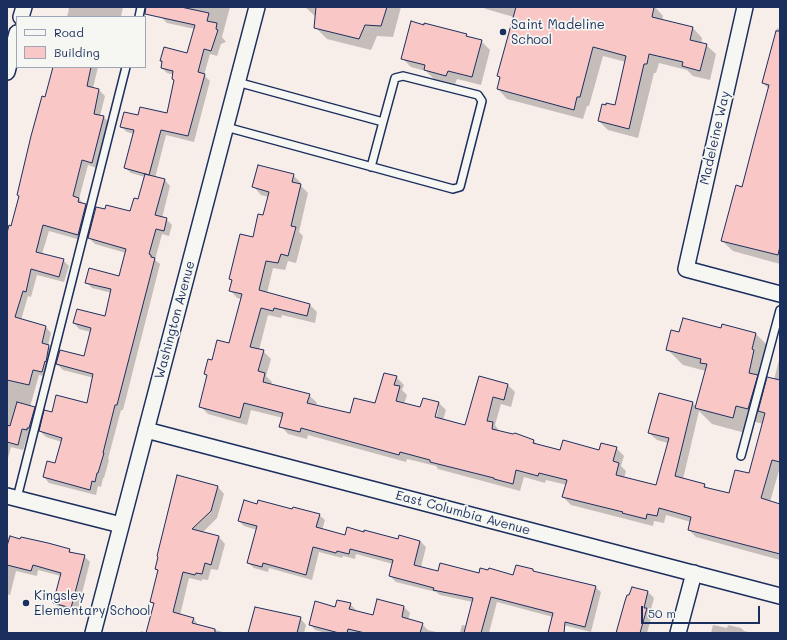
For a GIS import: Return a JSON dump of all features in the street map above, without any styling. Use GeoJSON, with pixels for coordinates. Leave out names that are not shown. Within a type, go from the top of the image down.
{"type":"FeatureCollection","features":[{"type":"Feature","properties":{"kind":"street","name":"Washington Avenue"},"geometry":{"type":"LineString","coordinates":[[93,633],[257,7]]}},
{"type":"Feature","properties":{"kind":"street","name":"Madeleine Way"},"geometry":{"type":"LineString","coordinates":[[744,7],[686,269],[780,294]]}},
{"type":"Feature","properties":{"kind":"street"},"geometry":{"type":"LineString","coordinates":[[7,72],[16,37]]}},
{"type":"Feature","properties":{"kind":"street","name":"East Columbia Avenue"},"geometry":{"type":"LineString","coordinates":[[146,430],[780,596]]}},
{"type":"Feature","properties":{"kind":"street"},"geometry":{"type":"LineString","coordinates":[[12,497],[121,525]]}},
{"type":"Feature","properties":{"kind":"street"},"geometry":{"type":"LineString","coordinates":[[678,633],[694,573]]}},
{"type":"Feature","properties":{"kind":"lane"},"geometry":{"type":"LineString","coordinates":[[12,497],[126,68]]}},
{"type":"Feature","properties":{"kind":"lane"},"geometry":{"type":"LineString","coordinates":[[226,127],[371,167],[453,189],[460,187],[482,101],[478,96],[403,76],[395,78],[371,167]]}},
{"type":"Feature","properties":{"kind":"lane"},"geometry":{"type":"LineString","coordinates":[[237,82],[383,122]]}},
{"type":"Feature","properties":{"kind":"lane"},"geometry":{"type":"LineString","coordinates":[[741,456],[780,310]]}},
{"type":"Feature","properties":{"kind":"building"},"geometry":{"type":"Polygon","coordinates":[[[146,7],[181,7],[209,13],[207,21],[217,23],[216,29],[218,30],[211,51],[204,49],[198,72],[205,74],[188,136],[161,130],[149,175],[124,168],[134,130],[120,127],[124,112],[138,115],[140,107],[167,113],[174,80],[172,79],[173,71],[161,68],[162,61],[160,61],[164,47],[187,53],[195,25],[145,14],[146,7]]]}},
{"type":"Feature","properties":{"kind":"building"},"geometry":{"type":"Polygon","coordinates":[[[316,7],[387,7],[381,26],[365,25],[359,39],[314,28],[316,7]]]}},
{"type":"Feature","properties":{"kind":"building"},"geometry":{"type":"Polygon","coordinates":[[[516,7],[654,7],[652,17],[693,27],[690,40],[707,44],[700,71],[682,66],[683,62],[649,54],[647,64],[644,64],[629,129],[598,121],[602,104],[606,105],[606,103],[615,105],[626,56],[593,47],[580,97],[577,97],[574,110],[497,89],[500,77],[497,76],[516,7]]]}},
{"type":"Feature","properties":{"kind":"building"},"geometry":{"type":"Polygon","coordinates":[[[411,21],[467,34],[466,36],[482,40],[472,77],[448,71],[446,76],[424,70],[425,65],[401,59],[411,21]]]}},
{"type":"Feature","properties":{"kind":"building"},"geometry":{"type":"Polygon","coordinates":[[[776,31],[780,31],[780,246],[778,255],[721,241],[736,185],[742,187],[769,85],[762,83],[776,31]]]}},
{"type":"Feature","properties":{"kind":"building"},"geometry":{"type":"Polygon","coordinates":[[[53,68],[91,68],[87,86],[99,89],[94,114],[104,116],[92,163],[82,160],[73,196],[79,198],[78,202],[86,204],[78,235],[43,225],[36,252],[64,259],[59,277],[31,269],[26,292],[23,291],[15,317],[46,326],[42,343],[49,345],[46,362],[45,361],[42,372],[33,370],[29,385],[7,380],[7,233],[9,225],[11,226],[19,196],[17,195],[42,96],[45,97],[53,68]]]}},
{"type":"Feature","properties":{"kind":"building"},"geometry":{"type":"Polygon","coordinates":[[[258,165],[294,174],[292,182],[301,184],[291,226],[296,227],[288,256],[281,254],[278,263],[266,261],[259,290],[310,304],[307,316],[274,308],[273,311],[261,308],[250,347],[264,350],[258,371],[265,373],[263,382],[310,394],[307,403],[350,413],[354,398],[375,403],[384,373],[397,376],[394,385],[400,386],[396,401],[420,407],[423,398],[439,402],[435,417],[465,425],[479,376],[508,384],[504,400],[493,397],[487,421],[493,422],[492,429],[513,434],[515,433],[534,440],[533,443],[560,450],[563,440],[599,450],[601,443],[617,447],[613,461],[619,463],[616,475],[656,485],[669,438],[648,433],[659,393],[693,402],[675,476],[705,484],[704,487],[729,493],[735,470],[749,473],[765,413],[758,411],[767,377],[780,380],[780,462],[772,460],[761,498],[780,504],[780,554],[688,530],[691,517],[659,508],[657,516],[647,514],[646,519],[562,497],[567,480],[539,473],[538,476],[516,470],[513,484],[430,462],[430,460],[400,452],[399,455],[301,428],[300,432],[279,427],[283,413],[244,403],[240,418],[199,407],[207,375],[204,374],[208,359],[212,360],[217,340],[229,343],[242,294],[229,291],[232,280],[229,279],[240,234],[253,237],[258,214],[263,215],[269,192],[252,187],[258,165]]]}},
{"type":"Feature","properties":{"kind":"building"},"geometry":{"type":"Polygon","coordinates":[[[145,174],[165,179],[155,215],[167,218],[164,231],[156,229],[149,254],[151,257],[155,258],[117,405],[115,405],[104,453],[95,482],[92,481],[90,490],[43,477],[47,461],[55,463],[62,438],[39,431],[44,410],[52,412],[56,395],[87,403],[93,374],[56,364],[60,350],[84,356],[91,328],[73,323],[77,309],[105,316],[111,289],[85,283],[89,268],[119,276],[126,249],[88,238],[96,207],[105,209],[106,205],[130,211],[134,198],[138,199],[145,174]]]}},
{"type":"Feature","properties":{"kind":"building"},"geometry":{"type":"Polygon","coordinates":[[[683,318],[721,328],[722,324],[756,333],[749,373],[758,375],[748,409],[736,406],[733,418],[695,408],[707,364],[700,363],[701,359],[666,350],[671,330],[679,332],[683,318]]]}},
{"type":"Feature","properties":{"kind":"building"},"geometry":{"type":"Polygon","coordinates":[[[17,402],[35,407],[29,428],[27,428],[27,430],[22,429],[18,445],[7,442],[7,425],[10,426],[17,402]]]}},
{"type":"Feature","properties":{"kind":"building"},"geometry":{"type":"Polygon","coordinates":[[[177,475],[218,486],[211,511],[192,529],[219,536],[211,565],[205,563],[202,574],[196,573],[195,575],[183,572],[173,612],[194,618],[192,623],[215,629],[215,633],[146,633],[154,603],[150,602],[158,570],[155,569],[157,556],[177,475]]]}},
{"type":"Feature","properties":{"kind":"building"},"geometry":{"type":"Polygon","coordinates":[[[244,500],[257,504],[258,500],[292,509],[293,507],[320,514],[316,527],[345,535],[347,527],[398,539],[399,535],[420,541],[414,565],[438,571],[440,563],[479,573],[480,568],[488,570],[489,568],[513,575],[516,565],[533,569],[533,571],[596,586],[585,627],[565,622],[564,633],[548,633],[553,613],[491,597],[481,633],[464,633],[473,598],[433,590],[434,588],[389,576],[393,560],[350,549],[349,554],[337,551],[336,553],[313,547],[306,575],[263,563],[262,567],[247,563],[257,526],[238,521],[244,500]]]}},
{"type":"Feature","properties":{"kind":"building"},"geometry":{"type":"Polygon","coordinates":[[[10,536],[48,543],[70,549],[69,552],[85,555],[71,608],[53,603],[61,573],[33,565],[31,571],[7,565],[7,546],[10,536]]]}},
{"type":"Feature","properties":{"kind":"building"},"geometry":{"type":"Polygon","coordinates":[[[632,587],[648,591],[644,608],[647,608],[640,633],[616,633],[627,595],[629,595],[632,587]]]}},
{"type":"Feature","properties":{"kind":"building"},"geometry":{"type":"Polygon","coordinates":[[[377,599],[404,606],[402,617],[423,623],[420,633],[365,633],[348,629],[347,633],[339,633],[309,625],[315,601],[335,607],[337,600],[351,603],[349,609],[373,615],[377,599]]]}},
{"type":"Feature","properties":{"kind":"building"},"geometry":{"type":"Polygon","coordinates":[[[255,607],[301,617],[297,633],[248,633],[255,607]]]}},
{"type":"Feature","properties":{"kind":"place","name":"Saint Madeline School"},"geometry":{"type":"Point","coordinates":[503,32]}},
{"type":"Feature","properties":{"kind":"place","name":"Kingsley Elementary School"},"geometry":{"type":"Point","coordinates":[26,603]}}]}
